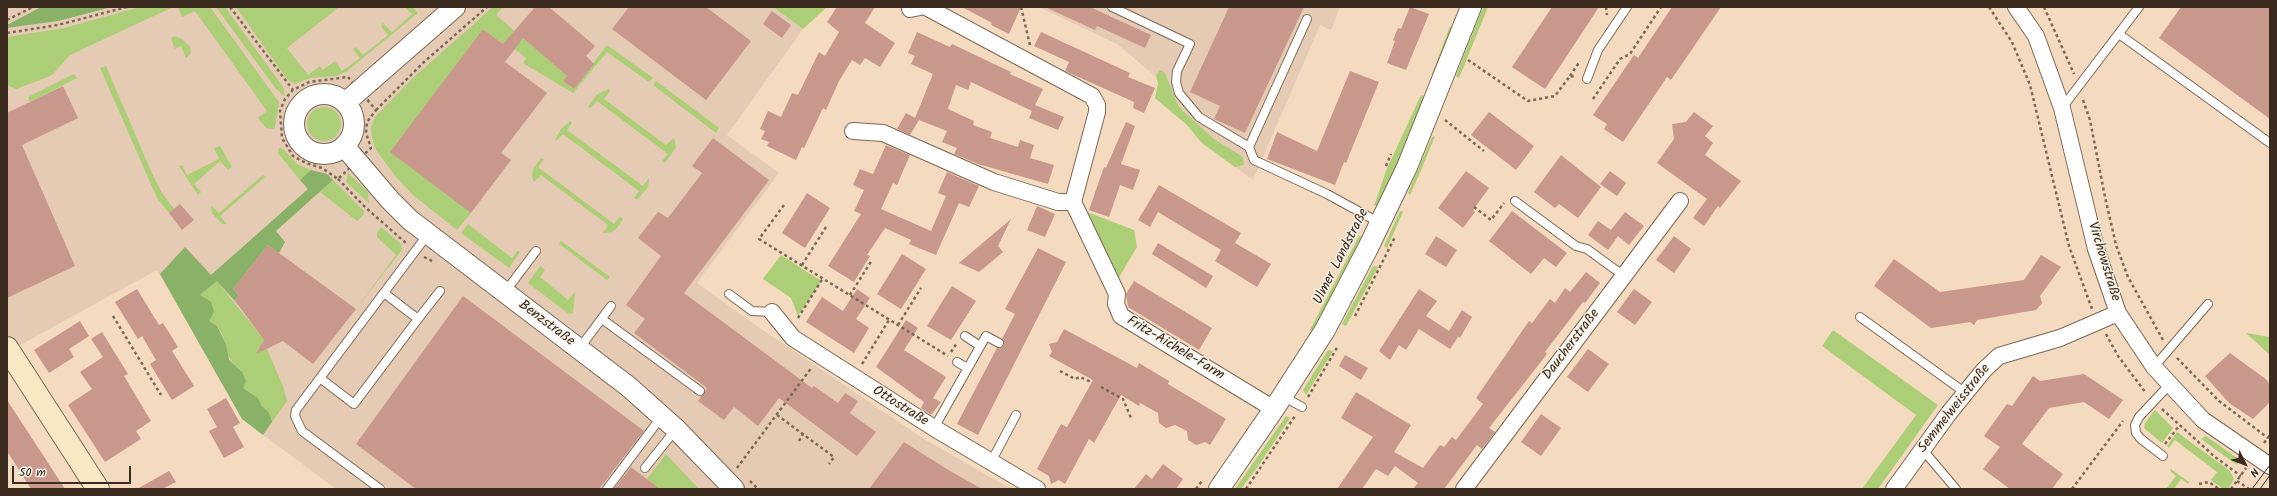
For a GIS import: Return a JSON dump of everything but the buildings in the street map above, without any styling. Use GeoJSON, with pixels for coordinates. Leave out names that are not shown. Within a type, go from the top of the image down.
{"type":"FeatureCollection","features":[{"type":"Feature","properties":{"kind":"main road"},"geometry":{"type":"LineString","coordinates":[[7,348],[98,489]]}},
{"type":"Feature","properties":{"kind":"street"},"geometry":{"type":"LineString","coordinates":[[352,96],[328,94],[308,98],[296,112],[294,122],[298,140],[311,151],[329,154],[344,146],[353,129],[350,110],[352,96],[455,7]]}},
{"type":"Feature","properties":{"kind":"street"},"geometry":{"type":"LineString","coordinates":[[853,131],[883,133],[994,182],[1058,202],[1073,202],[1097,112],[1097,105],[1092,96],[926,7]]}},
{"type":"Feature","properties":{"kind":"street","name":"Ulmer Landstraße"},"geometry":{"type":"LineString","coordinates":[[1211,484],[1279,402],[1325,330],[1381,223],[1407,167],[1471,7]]}},
{"type":"Feature","properties":{"kind":"street","name":"Virchowstraße"},"geometry":{"type":"LineString","coordinates":[[2016,7],[2036,36],[2062,108],[2096,249],[2118,313],[2137,344],[2154,367],[2203,420],[2270,466]]}},
{"type":"Feature","properties":{"kind":"street","name":"Benzstraße"},"geometry":{"type":"LineString","coordinates":[[344,146],[390,200],[428,234],[628,387],[669,423],[730,485]]}},
{"type":"Feature","properties":{"kind":"street","name":"Daucherstraße"},"geometry":{"type":"LineString","coordinates":[[1464,489],[1680,201]]}},
{"type":"Feature","properties":{"kind":"street","name":"Fritz-Aichele-Farm"},"geometry":{"type":"LineString","coordinates":[[1073,202],[1117,294],[1116,304],[1121,316],[1279,402]]}},
{"type":"Feature","properties":{"kind":"street","name":"Ottostraße"},"geometry":{"type":"LineString","coordinates":[[772,312],[793,338],[853,378],[1037,489]]}},
{"type":"Feature","properties":{"kind":"street","name":"Semmelweisstraße"},"geometry":{"type":"LineString","coordinates":[[1894,489],[1949,413],[1967,394],[1984,370],[1999,356],[2060,338],[2118,313]]}},
{"type":"Feature","properties":{"kind":"lane"},"geometry":{"type":"LineString","coordinates":[[1112,7],[1190,44],[1177,71],[1176,82],[1179,92],[1199,117],[1211,126],[1249,147],[1254,160],[1327,194],[1381,223]]}},
{"type":"Feature","properties":{"kind":"lane"},"geometry":{"type":"LineString","coordinates":[[1587,79],[1598,50],[1628,7]]}},
{"type":"Feature","properties":{"kind":"lane"},"geometry":{"type":"LineString","coordinates":[[2062,108],[2079,88],[2139,7]]}},
{"type":"Feature","properties":{"kind":"lane"},"geometry":{"type":"LineString","coordinates":[[1249,147],[1308,20]]}},
{"type":"Feature","properties":{"kind":"lane"},"geometry":{"type":"LineString","coordinates":[[2119,34],[2270,143]]}},
{"type":"Feature","properties":{"kind":"lane"},"geometry":{"type":"LineString","coordinates":[[1515,201],[1576,246],[1587,249],[1624,276]]}},
{"type":"Feature","properties":{"kind":"lane"},"geometry":{"type":"LineString","coordinates":[[380,489],[302,431],[296,422],[296,410],[416,252],[428,234]]}},
{"type":"Feature","properties":{"kind":"lane"},"geometry":{"type":"LineString","coordinates":[[504,292],[536,251]]}},
{"type":"Feature","properties":{"kind":"lane"},"geometry":{"type":"LineString","coordinates":[[320,378],[354,404],[440,291]]}},
{"type":"Feature","properties":{"kind":"lane"},"geometry":{"type":"LineString","coordinates":[[384,293],[418,319]]}},
{"type":"Feature","properties":{"kind":"lane"},"geometry":{"type":"LineString","coordinates":[[729,294],[752,311],[772,312]]}},
{"type":"Feature","properties":{"kind":"lane"},"geometry":{"type":"LineString","coordinates":[[2154,367],[2208,304]]}},
{"type":"Feature","properties":{"kind":"lane"},"geometry":{"type":"LineString","coordinates":[[579,349],[611,306]]}},
{"type":"Feature","properties":{"kind":"lane"},"geometry":{"type":"LineString","coordinates":[[1860,317],[1967,394]]}},
{"type":"Feature","properties":{"kind":"lane"},"geometry":{"type":"LineString","coordinates":[[602,319],[700,391]]}},
{"type":"Feature","properties":{"kind":"lane"},"geometry":{"type":"LineString","coordinates":[[934,428],[986,336],[999,344]]}},
{"type":"Feature","properties":{"kind":"lane"},"geometry":{"type":"LineString","coordinates":[[962,337],[980,346]]}},
{"type":"Feature","properties":{"kind":"lane"},"geometry":{"type":"LineString","coordinates":[[957,362],[967,368]]}},
{"type":"Feature","properties":{"kind":"lane"},"geometry":{"type":"LineString","coordinates":[[2161,454],[2141,439],[2136,433],[2135,425],[2139,417],[2170,384]]}},
{"type":"Feature","properties":{"kind":"lane"},"geometry":{"type":"LineString","coordinates":[[1279,402],[1302,407]]}},
{"type":"Feature","properties":{"kind":"lane"},"geometry":{"type":"LineString","coordinates":[[991,462],[1016,414]]}},
{"type":"Feature","properties":{"kind":"lane"},"geometry":{"type":"LineString","coordinates":[[645,468],[669,423]]}},
{"type":"Feature","properties":{"kind":"lane"},"geometry":{"type":"LineString","coordinates":[[606,489],[669,423]]}},
{"type":"Feature","properties":{"kind":"lane"},"geometry":{"type":"LineString","coordinates":[[1923,450],[1956,489]]}},
{"type":"Feature","properties":{"kind":"path"},"geometry":{"type":"LineString","coordinates":[[7,20],[33,7]]}},
{"type":"Feature","properties":{"kind":"path"},"geometry":{"type":"LineString","coordinates":[[7,32],[58,25],[127,7]]}},
{"type":"Feature","properties":{"kind":"path"},"geometry":{"type":"LineString","coordinates":[[230,7],[293,90]]}},
{"type":"Feature","properties":{"kind":"path"},"geometry":{"type":"LineString","coordinates":[[338,179],[371,148],[366,133],[367,122],[376,110],[424,62],[487,7]]}},
{"type":"Feature","properties":{"kind":"path"},"geometry":{"type":"LineString","coordinates":[[1021,7],[1026,35],[1033,52],[1043,69]]}},
{"type":"Feature","properties":{"kind":"path"},"geometry":{"type":"LineString","coordinates":[[1592,99],[1620,59],[1630,54],[1661,7]]}},
{"type":"Feature","properties":{"kind":"path"},"geometry":{"type":"LineString","coordinates":[[1990,7],[2012,42],[2030,85],[2068,246],[2089,304],[2099,322]]}},
{"type":"Feature","properties":{"kind":"path"},"geometry":{"type":"LineString","coordinates":[[2044,7],[2064,48],[2090,120],[2104,197],[2116,245],[2128,277],[2142,305],[2170,350],[2219,401],[2268,438],[2270,435]]}},
{"type":"Feature","properties":{"kind":"path"},"geometry":{"type":"LineString","coordinates":[[1468,60],[1528,101],[1556,96],[1570,76],[1587,79]]}},
{"type":"Feature","properties":{"kind":"path"},"geometry":{"type":"LineString","coordinates":[[376,110],[352,96],[348,77],[309,82],[293,90],[285,99],[280,111],[280,126],[286,148],[293,156],[306,163],[322,168],[338,179],[365,207],[416,252],[440,267]]}},
{"type":"Feature","properties":{"kind":"path"},"geometry":{"type":"LineString","coordinates":[[1445,120],[1484,151]]}},
{"type":"Feature","properties":{"kind":"path"},"geometry":{"type":"LineString","coordinates":[[1383,171],[1393,150]]}},
{"type":"Feature","properties":{"kind":"path"},"geometry":{"type":"LineString","coordinates":[[1474,207],[1491,220],[1510,197],[1515,201]]}},
{"type":"Feature","properties":{"kind":"path"},"geometry":{"type":"LineString","coordinates":[[784,206],[759,239],[766,245],[824,278],[948,357],[962,337]]}},
{"type":"Feature","properties":{"kind":"path"},"geometry":{"type":"LineString","coordinates":[[802,265],[826,227]]}},
{"type":"Feature","properties":{"kind":"path"},"geometry":{"type":"LineString","coordinates":[[850,295],[872,260]]}},
{"type":"Feature","properties":{"kind":"path"},"geometry":{"type":"LineString","coordinates":[[788,332],[824,278]]}},
{"type":"Feature","properties":{"kind":"path"},"geometry":{"type":"LineString","coordinates":[[898,326],[921,288]]}},
{"type":"Feature","properties":{"kind":"path"},"geometry":{"type":"LineString","coordinates":[[113,316],[161,395]]}},
{"type":"Feature","properties":{"kind":"path"},"geometry":{"type":"LineString","coordinates":[[853,378],[889,320]]}},
{"type":"Feature","properties":{"kind":"path"},"geometry":{"type":"LineString","coordinates":[[730,485],[777,415],[820,356]]}},
{"type":"Feature","properties":{"kind":"path"},"geometry":{"type":"LineString","coordinates":[[1060,371],[1075,379],[1080,377],[1091,382]]}},
{"type":"Feature","properties":{"kind":"path"},"geometry":{"type":"LineString","coordinates":[[1101,387],[1123,399],[1130,418]]}},
{"type":"Feature","properties":{"kind":"path"},"geometry":{"type":"LineString","coordinates":[[2140,398],[2145,392]]}},
{"type":"Feature","properties":{"kind":"path"},"geometry":{"type":"LineString","coordinates":[[777,415],[834,457],[829,464]]}},
{"type":"Feature","properties":{"kind":"path"},"geometry":{"type":"LineString","coordinates":[[2072,489],[2127,416]]}},
{"type":"Feature","properties":{"kind":"path"},"geometry":{"type":"LineString","coordinates":[[2161,454],[2179,426]]}},
{"type":"Feature","properties":{"kind":"path"},"geometry":{"type":"LineString","coordinates":[[798,441],[803,434]]}},
{"type":"Feature","properties":{"kind":"path"},"geometry":{"type":"LineString","coordinates":[[2232,489],[2241,476]]}},
{"type":"Feature","properties":{"kind":"path"},"geometry":{"type":"LineString","coordinates":[[2237,481],[2249,489]]}},
{"type":"Feature","properties":{"kind":"path"},"geometry":{"type":"LineString","coordinates":[[2199,484],[2209,482],[2218,489]]}},
{"type":"Feature","properties":{"kind":"path"},"geometry":{"type":"LineString","coordinates":[[1196,489],[1211,484]]}},
{"type":"Feature","properties":{"kind":"shaded area"},"geometry":{"type":"Polygon","coordinates":[[[7,7],[773,7],[803,29],[727,135],[779,173],[697,283],[751,322],[924,439],[1011,489],[336,489],[242,419],[157,270],[9,351],[7,348],[7,7]]]}},
{"type":"Feature","properties":{"kind":"shaded area"},"geometry":{"type":"Polygon","coordinates":[[[1039,7],[1340,7],[1331,30],[1320,25],[1253,180],[1202,143],[1186,124],[1155,98],[1161,81],[1117,44],[1039,7]]]}},
{"type":"Feature","properties":{"kind":"green space"},"geometry":{"type":"Polygon","coordinates":[[[41,7],[112,7],[58,21],[7,28],[7,25],[41,7]]]}},
{"type":"Feature","properties":{"kind":"green space"},"geometry":{"type":"Polygon","coordinates":[[[140,7],[173,7],[70,55],[53,74],[48,77],[16,89],[7,85],[7,37],[64,28],[140,7]]]}},
{"type":"Feature","properties":{"kind":"green space"},"geometry":{"type":"Polygon","coordinates":[[[178,7],[210,7],[279,102],[275,127],[273,129],[266,128],[258,118],[267,111],[195,11],[182,17],[178,7]]]}},
{"type":"Feature","properties":{"kind":"green space"},"geometry":{"type":"Polygon","coordinates":[[[216,7],[225,7],[283,87],[285,96],[276,89],[216,7]]]}},
{"type":"Feature","properties":{"kind":"green space"},"geometry":{"type":"Polygon","coordinates":[[[236,7],[339,7],[287,48],[308,75],[320,66],[323,70],[335,61],[342,71],[360,58],[353,49],[356,47],[363,55],[388,35],[381,26],[383,23],[392,32],[412,14],[405,7],[412,7],[418,13],[346,72],[336,76],[310,78],[295,84],[287,79],[236,7]]]}},
{"type":"Feature","properties":{"kind":"green space"},"geometry":{"type":"Polygon","coordinates":[[[493,7],[503,7],[496,15],[567,76],[563,81],[574,89],[607,45],[653,78],[649,82],[607,52],[573,93],[523,63],[526,58],[515,49],[513,51],[483,29],[390,152],[471,213],[457,230],[413,195],[396,177],[376,150],[372,138],[371,127],[375,117],[414,77],[493,7]]]}},
{"type":"Feature","properties":{"kind":"green space"},"geometry":{"type":"Polygon","coordinates":[[[773,7],[827,7],[803,29],[773,7]]]}},
{"type":"Feature","properties":{"kind":"green space"},"geometry":{"type":"Polygon","coordinates":[[[1483,7],[1488,7],[1459,78],[1456,76],[1483,7]]]}},
{"type":"Feature","properties":{"kind":"green space"},"geometry":{"type":"Polygon","coordinates":[[[1450,26],[1453,31],[1436,76],[1432,74],[1450,26]]]}},
{"type":"Feature","properties":{"kind":"green space"},"geometry":{"type":"Polygon","coordinates":[[[175,36],[182,39],[190,47],[191,53],[186,58],[181,46],[175,49],[171,38],[175,36]]]}},
{"type":"Feature","properties":{"kind":"green space"},"geometry":{"type":"Polygon","coordinates":[[[106,66],[150,169],[162,193],[174,209],[169,213],[157,198],[100,68],[106,66]]]}},
{"type":"Feature","properties":{"kind":"green space"},"geometry":{"type":"Polygon","coordinates":[[[1160,70],[1165,73],[1178,105],[1184,112],[1214,139],[1243,157],[1244,165],[1235,167],[1202,143],[1186,124],[1155,98],[1158,84],[1156,76],[1160,70]]]}},
{"type":"Feature","properties":{"kind":"green space"},"geometry":{"type":"Polygon","coordinates":[[[74,74],[77,78],[30,102],[28,97],[74,74]]]}},
{"type":"Feature","properties":{"kind":"green space"},"geometry":{"type":"Polygon","coordinates":[[[656,81],[719,128],[716,133],[653,85],[656,81]]]}},
{"type":"Feature","properties":{"kind":"green space"},"geometry":{"type":"Polygon","coordinates":[[[609,89],[610,91],[604,99],[666,145],[674,138],[676,147],[665,163],[662,161],[668,154],[597,101],[591,108],[588,107],[596,95],[609,89]]]}},
{"type":"Feature","properties":{"kind":"green space"},"geometry":{"type":"Polygon","coordinates":[[[1421,95],[1426,97],[1382,201],[1379,205],[1374,206],[1386,171],[1421,95]]]}},
{"type":"Feature","properties":{"kind":"green space"},"geometry":{"type":"Polygon","coordinates":[[[327,107],[334,109],[339,114],[341,124],[339,134],[334,139],[321,141],[314,139],[309,134],[307,121],[309,114],[314,109],[327,107]]]}},
{"type":"Feature","properties":{"kind":"green space"},"geometry":{"type":"Polygon","coordinates":[[[570,121],[572,123],[567,130],[643,186],[649,178],[648,187],[637,200],[634,198],[639,191],[563,134],[556,141],[555,140],[561,129],[570,121]]]}},
{"type":"Feature","properties":{"kind":"green space"},"geometry":{"type":"Polygon","coordinates":[[[1435,136],[1410,195],[1408,193],[1432,137],[1435,136]]]}},
{"type":"Feature","properties":{"kind":"green space"},"geometry":{"type":"Polygon","coordinates":[[[220,146],[232,167],[228,170],[220,161],[194,184],[201,192],[198,195],[179,166],[182,165],[187,175],[219,159],[214,148],[220,146]]]}},
{"type":"Feature","properties":{"kind":"green space"},"geometry":{"type":"Polygon","coordinates":[[[279,148],[282,148],[297,164],[311,170],[300,180],[278,153],[279,148]]]}},
{"type":"Feature","properties":{"kind":"green space"},"geometry":{"type":"Polygon","coordinates":[[[541,158],[544,159],[538,167],[614,224],[620,217],[623,219],[617,228],[612,232],[603,233],[608,225],[541,175],[534,182],[532,177],[533,169],[541,158]]]}},
{"type":"Feature","properties":{"kind":"green space"},"geometry":{"type":"Polygon","coordinates":[[[311,170],[327,174],[333,180],[276,231],[285,242],[279,253],[268,245],[233,289],[239,295],[235,301],[217,281],[200,295],[211,302],[214,312],[209,321],[217,326],[226,344],[229,360],[242,372],[246,381],[243,388],[258,398],[262,406],[269,413],[272,422],[263,435],[242,419],[160,274],[185,247],[211,275],[308,189],[300,180],[311,170]]]}},
{"type":"Feature","properties":{"kind":"green space"},"geometry":{"type":"Polygon","coordinates":[[[348,173],[368,192],[369,203],[346,182],[348,173]]]}},
{"type":"Feature","properties":{"kind":"green space"},"geometry":{"type":"Polygon","coordinates":[[[263,175],[265,177],[220,216],[227,224],[222,224],[212,213],[211,205],[219,213],[263,175]]]}},
{"type":"Feature","properties":{"kind":"green space"},"geometry":{"type":"Polygon","coordinates":[[[333,180],[364,211],[364,214],[357,221],[320,192],[333,180]]]}},
{"type":"Feature","properties":{"kind":"green space"},"geometry":{"type":"Polygon","coordinates":[[[1400,211],[1403,212],[1387,248],[1384,246],[1400,211]]]}},
{"type":"Feature","properties":{"kind":"green space"},"geometry":{"type":"Polygon","coordinates":[[[1087,212],[1134,230],[1137,247],[1118,279],[1087,212]]]}},
{"type":"Feature","properties":{"kind":"green space"},"geometry":{"type":"Polygon","coordinates":[[[468,224],[512,258],[518,250],[520,252],[509,268],[461,233],[468,224]]]}},
{"type":"Feature","properties":{"kind":"green space"},"geometry":{"type":"Polygon","coordinates":[[[381,227],[401,244],[402,250],[356,309],[396,255],[377,237],[377,233],[381,227]]]}},
{"type":"Feature","properties":{"kind":"green space"},"geometry":{"type":"Polygon","coordinates":[[[1359,236],[1364,237],[1314,333],[1310,330],[1359,236]]]}},
{"type":"Feature","properties":{"kind":"green space"},"geometry":{"type":"Polygon","coordinates":[[[561,241],[610,277],[607,280],[559,244],[561,241]]]}},
{"type":"Feature","properties":{"kind":"green space"},"geometry":{"type":"Polygon","coordinates":[[[781,255],[821,281],[798,316],[791,298],[763,279],[781,255]]]}},
{"type":"Feature","properties":{"kind":"green space"},"geometry":{"type":"Polygon","coordinates":[[[540,266],[545,270],[540,277],[568,300],[575,292],[573,313],[569,314],[528,283],[540,266]]]}},
{"type":"Feature","properties":{"kind":"green space"},"geometry":{"type":"Polygon","coordinates":[[[1373,266],[1378,267],[1346,326],[1342,324],[1373,266]]]}},
{"type":"Feature","properties":{"kind":"green space"},"geometry":{"type":"Polygon","coordinates":[[[217,281],[264,340],[261,345],[264,350],[267,349],[283,386],[287,401],[272,422],[258,398],[243,388],[235,366],[227,354],[226,344],[222,334],[217,326],[208,321],[200,295],[217,281]]]}},
{"type":"Feature","properties":{"kind":"green space"},"geometry":{"type":"Polygon","coordinates":[[[1833,330],[1938,405],[1878,489],[1862,489],[1916,415],[1822,346],[1833,330]]]}},
{"type":"Feature","properties":{"kind":"green space"},"geometry":{"type":"Polygon","coordinates":[[[2246,333],[2270,337],[2270,355],[2246,333]]]}},
{"type":"Feature","properties":{"kind":"green space"},"geometry":{"type":"Polygon","coordinates":[[[1328,350],[1333,351],[1306,395],[1303,390],[1328,350]]]}},
{"type":"Feature","properties":{"kind":"green space"},"geometry":{"type":"Polygon","coordinates":[[[2155,410],[2173,428],[2162,443],[2144,428],[2145,423],[2155,410]]]}},
{"type":"Feature","properties":{"kind":"green space"},"geometry":{"type":"Polygon","coordinates":[[[1286,416],[1290,418],[1259,465],[1241,489],[1235,489],[1286,416]]]}},
{"type":"Feature","properties":{"kind":"green space"},"geometry":{"type":"Polygon","coordinates":[[[2177,432],[2230,471],[2234,479],[2228,489],[2223,489],[2211,480],[2217,472],[2175,440],[2169,448],[2167,446],[2177,432]]]}},
{"type":"Feature","properties":{"kind":"green space"},"geometry":{"type":"Polygon","coordinates":[[[2206,436],[2240,460],[2237,465],[2201,439],[2206,436]]]}},
{"type":"Feature","properties":{"kind":"green space"},"geometry":{"type":"Polygon","coordinates":[[[666,454],[699,489],[660,489],[647,479],[666,454]]]}},
{"type":"Feature","properties":{"kind":"green space"},"geometry":{"type":"Polygon","coordinates":[[[2171,469],[2189,482],[2188,484],[2181,479],[2174,489],[2166,489],[2176,476],[2170,471],[2171,469]]]}},
{"type":"Feature","properties":{"kind":"tram line"},"geometry":{"type":"LineString","coordinates":[[2252,489],[2270,465]]}},
{"type":"Feature","properties":{"kind":"tram line"},"geometry":{"type":"LineString","coordinates":[[2260,489],[2270,475]]}}]}
